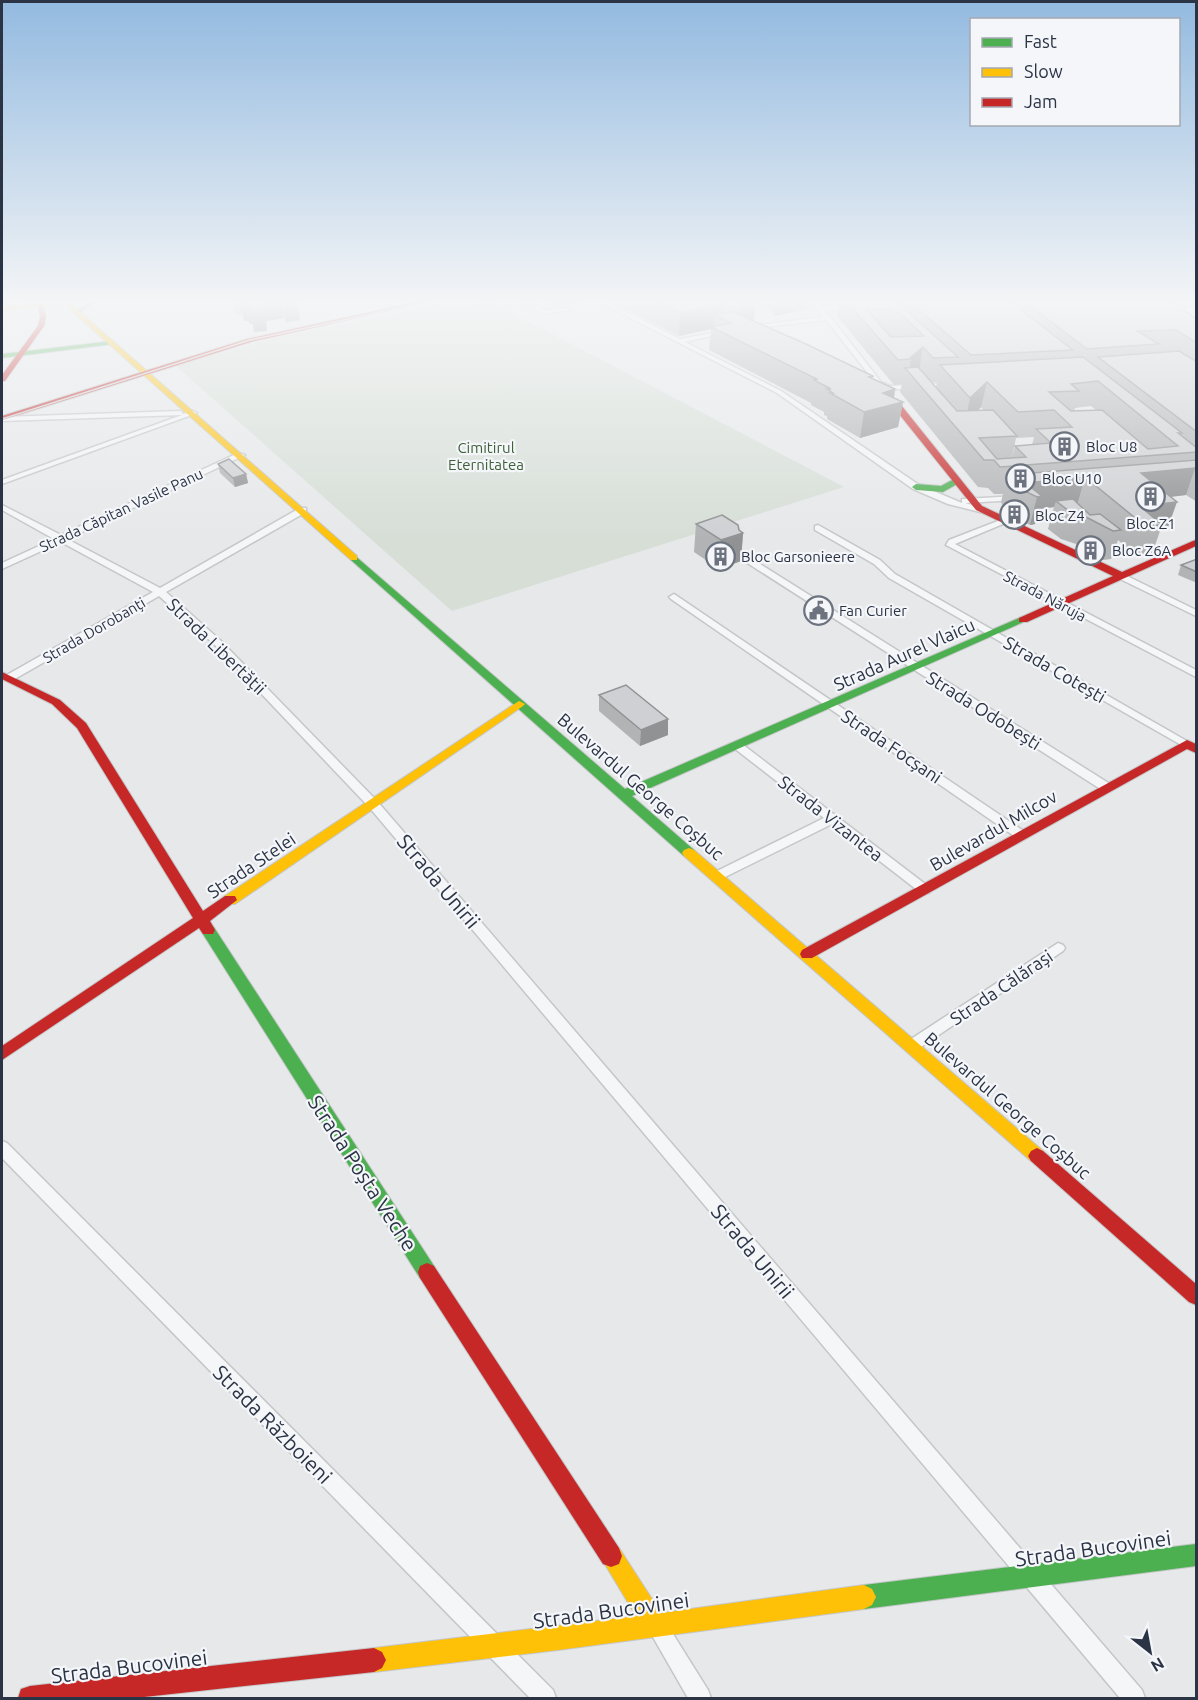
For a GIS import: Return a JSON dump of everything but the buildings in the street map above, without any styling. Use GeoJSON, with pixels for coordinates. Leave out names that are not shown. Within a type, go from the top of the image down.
{"type":"FeatureCollection","features":[{"type":"Feature","properties":{"kind":"main road"},"geometry":{"type":"LineString","coordinates":[[2,418],[117,380]]}},
{"type":"Feature","properties":{"kind":"main road","name":"Bulevardul George Coșbuc"},"geometry":{"type":"LineString","coordinates":[[155,380],[519,704],[625,794],[1197,1296]]}},
{"type":"Feature","properties":{"kind":"main road"},"geometry":{"type":"LineString","coordinates":[[865,388],[893,396],[956,481],[978,501],[1006,521],[1121,576]]}},
{"type":"Feature","properties":{"kind":"main road"},"geometry":{"type":"LineString","coordinates":[[916,487],[943,489],[952,486],[956,481]]}},
{"type":"Feature","properties":{"kind":"main road","name":"Strada Aurel Vlaicu"},"geometry":{"type":"LineString","coordinates":[[625,794],[833,705],[1197,543]]}},
{"type":"Feature","properties":{"kind":"main road","name":"Strada Poșta Veche"},"geometry":{"type":"LineString","coordinates":[[5,677],[72,712],[201,921],[655,1624]]}},
{"type":"Feature","properties":{"kind":"main road","name":"Strada Stelei"},"geometry":{"type":"LineString","coordinates":[[2,1054],[519,704]]}},
{"type":"Feature","properties":{"kind":"main road","name":"Bulevardul Milcov"},"geometry":{"type":"LineString","coordinates":[[807,954],[1106,787],[1192,746]]}},
{"type":"Feature","properties":{"kind":"main road","name":"Strada Bucovinei"},"geometry":{"type":"LineString","coordinates":[[30,1698],[249,1672],[493,1648],[655,1624],[1031,1578],[1197,1555]]}},
{"type":"Feature","properties":{"kind":"street"},"geometry":{"type":"LineString","coordinates":[[755,380],[787,397],[916,487],[951,502],[1024,497]]}},
{"type":"Feature","properties":{"kind":"street"},"geometry":{"type":"LineString","coordinates":[[877,380],[893,396],[963,384],[959,380]]}},
{"type":"Feature","properties":{"kind":"street"},"geometry":{"type":"LineString","coordinates":[[2,418],[193,413]]}},
{"type":"Feature","properties":{"kind":"street"},"geometry":{"type":"LineString","coordinates":[[2,482],[193,413]]}},
{"type":"Feature","properties":{"kind":"street","name":"Strada Căpitan Vasile Panu"},"geometry":{"type":"LineString","coordinates":[[2,566],[241,455]]}},
{"type":"Feature","properties":{"kind":"street"},"geometry":{"type":"LineString","coordinates":[[951,502],[978,501]]}},
{"type":"Feature","properties":{"kind":"street","name":"Strada Libertății"},"geometry":{"type":"LineString","coordinates":[[2,507],[160,592],[217,642],[373,804]]}},
{"type":"Feature","properties":{"kind":"street","name":"Strada Dorobanți"},"geometry":{"type":"LineString","coordinates":[[5,677],[303,510]]}},
{"type":"Feature","properties":{"kind":"street","name":"Strada Năruja"},"geometry":{"type":"LineString","coordinates":[[1006,521],[952,542],[950,545],[1197,674]]}},
{"type":"Feature","properties":{"kind":"street","name":"Strada Cotești"},"geometry":{"type":"LineString","coordinates":[[818,528],[877,562],[892,576],[1192,746]]}},
{"type":"Feature","properties":{"kind":"street","name":"Strada Odobești"},"geometry":{"type":"LineString","coordinates":[[741,555],[1106,787]]}},
{"type":"Feature","properties":{"kind":"street"},"geometry":{"type":"LineString","coordinates":[[1121,576],[1197,613]]}},
{"type":"Feature","properties":{"kind":"street","name":"Strada Focșani"},"geometry":{"type":"LineString","coordinates":[[674,597],[1021,834]]}},
{"type":"Feature","properties":{"kind":"street","name":"Strada Vizantea"},"geometry":{"type":"LineString","coordinates":[[738,746],[925,890]]}},
{"type":"Feature","properties":{"kind":"street","name":"Strada Unirii"},"geometry":{"type":"LineString","coordinates":[[373,804],[1134,1698]]}},
{"type":"Feature","properties":{"kind":"street"},"geometry":{"type":"LineString","coordinates":[[717,876],[832,819]]}},
{"type":"Feature","properties":{"kind":"street","name":"Strada Călărași"},"geometry":{"type":"LineString","coordinates":[[913,1046],[1058,948]]}},
{"type":"Feature","properties":{"kind":"street","name":"Strada Războieni"},"geometry":{"type":"LineString","coordinates":[[2,1148],[493,1648],[545,1698]]}},
{"type":"Feature","properties":{"kind":"street","name":"Strada Poșta Veche"},"geometry":{"type":"LineString","coordinates":[[655,1624],[700,1698]]}},
{"type":"Feature","properties":{"kind":"green space","name":"Cimitirul Eternitatea"},"geometry":{"type":"Polygon","coordinates":[[[192,380],[640,380],[844,487],[452,611],[192,380]]]}},
{"type":"Feature","properties":{"kind":"tram line"},"geometry":{"type":"LineString","coordinates":[[2,419],[123,380]]}},
{"type":"Feature","properties":{"kind":"traffic: fast"},"geometry":{"type":"LineString","coordinates":[[916,487],[943,489],[956,481]]}},
{"type":"Feature","properties":{"kind":"traffic: fast"},"geometry":{"type":"LineString","coordinates":[[354,558],[689,853]]}},
{"type":"Feature","properties":{"kind":"traffic: fast"},"geometry":{"type":"LineString","coordinates":[[625,794],[1023,620]]}},
{"type":"Feature","properties":{"kind":"traffic: fast"},"geometry":{"type":"LineString","coordinates":[[208,930],[427,1272]]}},
{"type":"Feature","properties":{"kind":"traffic: fast"},"geometry":{"type":"LineString","coordinates":[[864,1597],[1196,1555]]}},
{"type":"Feature","properties":{"kind":"traffic: slow"},"geometry":{"type":"LineString","coordinates":[[154,380],[354,558]]}},
{"type":"Feature","properties":{"kind":"traffic: slow"},"geometry":{"type":"LineString","coordinates":[[230,900],[519,704]]}},
{"type":"Feature","properties":{"kind":"traffic: slow"},"geometry":{"type":"LineString","coordinates":[[689,853],[1037,1156]]}},
{"type":"Feature","properties":{"kind":"traffic: slow"},"geometry":{"type":"LineString","coordinates":[[611,1556],[655,1624]]}},
{"type":"Feature","properties":{"kind":"traffic: slow"},"geometry":{"type":"LineString","coordinates":[[374,1660],[558,1639],[864,1597]]}},
{"type":"Feature","properties":{"kind":"traffic: jam"},"geometry":{"type":"LineString","coordinates":[[2,418],[121,380]]}},
{"type":"Feature","properties":{"kind":"traffic: jam"},"geometry":{"type":"LineString","coordinates":[[883,396],[894,402],[979,508],[1121,576]]}},
{"type":"Feature","properties":{"kind":"traffic: jam"},"geometry":{"type":"LineString","coordinates":[[1023,620],[1196,543]]}},
{"type":"Feature","properties":{"kind":"traffic: jam"},"geometry":{"type":"LineString","coordinates":[[2,675],[56,702],[82,726],[208,930]]}},
{"type":"Feature","properties":{"kind":"traffic: jam"},"geometry":{"type":"LineString","coordinates":[[807,954],[1187,744],[1196,749]]}},
{"type":"Feature","properties":{"kind":"traffic: jam"},"geometry":{"type":"LineString","coordinates":[[2,1054],[230,900]]}},
{"type":"Feature","properties":{"kind":"traffic: jam"},"geometry":{"type":"LineString","coordinates":[[1037,1156],[1196,1296]]}},
{"type":"Feature","properties":{"kind":"traffic: jam"},"geometry":{"type":"LineString","coordinates":[[427,1272],[611,1556]]}},
{"type":"Feature","properties":{"kind":"traffic: jam"},"geometry":{"type":"LineString","coordinates":[[30,1698],[374,1660]]}},
{"type":"Feature","properties":{"kind":"place","name":"Bloc U8"},"geometry":{"type":"Point","coordinates":[1065,446]}},
{"type":"Feature","properties":{"kind":"place","name":"Bloc U10"},"geometry":{"type":"Point","coordinates":[1021,478]}},
{"type":"Feature","properties":{"kind":"place","name":"Bloc Z1"},"geometry":{"type":"Point","coordinates":[1151,496]}},
{"type":"Feature","properties":{"kind":"place","name":"Bloc Z4"},"geometry":{"type":"Point","coordinates":[1014,515]}},
{"type":"Feature","properties":{"kind":"place","name":"Bloc Z6A"},"geometry":{"type":"Point","coordinates":[1091,550]}},
{"type":"Feature","properties":{"kind":"place","name":"Bloc Garsonieere"},"geometry":{"type":"Point","coordinates":[720,556]}},
{"type":"Feature","properties":{"kind":"place","name":"Fan Curier"},"geometry":{"type":"Point","coordinates":[818,610]}}]}
